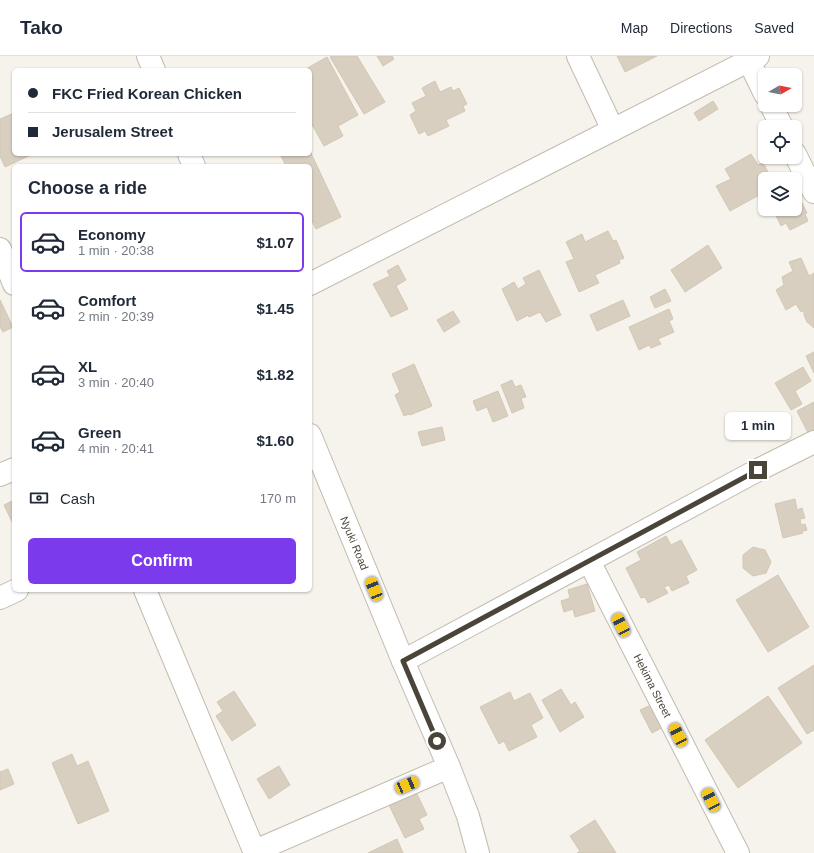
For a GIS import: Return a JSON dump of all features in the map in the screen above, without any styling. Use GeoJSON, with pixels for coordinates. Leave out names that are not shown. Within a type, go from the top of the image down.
{"type":"FeatureCollection","features":[{"type":"Feature","properties":{"kind":"street"},"geometry":{"type":"LineString","coordinates":[[148,56],[153,68]]}},
{"type":"Feature","properties":{"kind":"street"},"geometry":{"type":"LineString","coordinates":[[578,56],[613,130]]}},
{"type":"Feature","properties":{"kind":"street"},"geometry":{"type":"LineString","coordinates":[[312,283],[753,59],[758,74]]}},
{"type":"Feature","properties":{"kind":"street"},"geometry":{"type":"LineString","coordinates":[[800,164],[814,192]]}},
{"type":"Feature","properties":{"kind":"street"},"geometry":{"type":"LineString","coordinates":[[1,258],[12,280]]}},
{"type":"Feature","properties":{"kind":"street"},"geometry":{"type":"LineString","coordinates":[[403,661],[758,470],[814,442]]}},
{"type":"Feature","properties":{"kind":"street","name":"Nyuki Road"},"geometry":{"type":"LineString","coordinates":[[312,446],[315,462],[449,767],[468,816],[478,853]]}},
{"type":"Feature","properties":{"kind":"street"},"geometry":{"type":"LineString","coordinates":[[0,475],[12,470]]}},
{"type":"Feature","properties":{"kind":"street","name":"Hekima Street"},"geometry":{"type":"LineString","coordinates":[[589,562],[738,853]]}},
{"type":"Feature","properties":{"kind":"street"},"geometry":{"type":"LineString","coordinates":[[0,598],[13,592]]}},
{"type":"Feature","properties":{"kind":"street"},"geometry":{"type":"LineString","coordinates":[[146,592],[255,852],[449,767]]}},
{"type":"Feature","properties":{"kind":"building"},"geometry":{"type":"Polygon","coordinates":[[[357,56],[385,102],[364,114],[330,57],[357,56]]]}},
{"type":"Feature","properties":{"kind":"building"},"geometry":{"type":"Polygon","coordinates":[[[377,56],[392,56],[394,59],[383,66],[377,56]]]}},
{"type":"Feature","properties":{"kind":"building"},"geometry":{"type":"Polygon","coordinates":[[[617,56],[657,56],[625,72],[617,56]]]}},
{"type":"Feature","properties":{"kind":"building"},"geometry":{"type":"Polygon","coordinates":[[[327,57],[358,115],[338,126],[343,136],[324,146],[312,125],[312,68],[308,68],[327,57]]]}},
{"type":"Feature","properties":{"kind":"building"},"geometry":{"type":"Polygon","coordinates":[[[435,81],[440,92],[451,87],[453,91],[459,88],[467,104],[463,106],[465,111],[446,120],[449,126],[428,136],[425,131],[419,134],[410,115],[416,111],[412,103],[426,96],[422,88],[435,81]]]}},
{"type":"Feature","properties":{"kind":"building"},"geometry":{"type":"Polygon","coordinates":[[[713,101],[718,109],[699,121],[694,113],[713,101]]]}},
{"type":"Feature","properties":{"kind":"building"},"geometry":{"type":"Polygon","coordinates":[[[12,114],[12,156],[29,156],[5,167],[0,156],[0,119],[12,114]]]}},
{"type":"Feature","properties":{"kind":"building"},"geometry":{"type":"Polygon","coordinates":[[[751,154],[758,165],[764,164],[768,172],[758,172],[758,196],[730,211],[716,186],[731,179],[725,169],[751,154]]]}},
{"type":"Feature","properties":{"kind":"building"},"geometry":{"type":"Polygon","coordinates":[[[312,155],[341,217],[316,229],[312,221],[312,164],[285,164],[281,156],[312,155]]]}},
{"type":"Feature","properties":{"kind":"building"},"geometry":{"type":"Polygon","coordinates":[[[802,203],[807,213],[805,214],[808,221],[790,230],[786,223],[781,226],[776,216],[802,216],[802,203]]]}},
{"type":"Feature","properties":{"kind":"building"},"geometry":{"type":"Polygon","coordinates":[[[608,231],[613,241],[616,240],[624,258],[619,260],[620,263],[595,275],[599,283],[579,292],[566,262],[574,259],[566,242],[582,234],[585,242],[608,231]]]}},
{"type":"Feature","properties":{"kind":"building"},"geometry":{"type":"Polygon","coordinates":[[[708,245],[722,268],[685,292],[671,270],[708,245]]]}},
{"type":"Feature","properties":{"kind":"building"},"geometry":{"type":"Polygon","coordinates":[[[801,258],[809,276],[814,273],[814,328],[807,322],[804,315],[804,310],[801,312],[796,304],[786,310],[776,290],[784,285],[782,277],[793,271],[789,262],[801,258]]]}},
{"type":"Feature","properties":{"kind":"building"},"geometry":{"type":"Polygon","coordinates":[[[398,265],[406,280],[396,286],[408,309],[391,317],[373,284],[390,276],[387,271],[398,265]]]}},
{"type":"Feature","properties":{"kind":"building"},"geometry":{"type":"Polygon","coordinates":[[[539,270],[561,315],[546,322],[540,312],[529,317],[528,315],[517,321],[502,289],[514,282],[518,289],[526,284],[523,278],[539,270]]]}},
{"type":"Feature","properties":{"kind":"building"},"geometry":{"type":"Polygon","coordinates":[[[665,289],[671,301],[655,308],[650,297],[665,289]]]}},
{"type":"Feature","properties":{"kind":"building"},"geometry":{"type":"Polygon","coordinates":[[[0,300],[12,328],[3,332],[0,327],[0,300]]]}},
{"type":"Feature","properties":{"kind":"building"},"geometry":{"type":"Polygon","coordinates":[[[623,300],[630,316],[597,331],[590,315],[623,300]]]}},
{"type":"Feature","properties":{"kind":"building"},"geometry":{"type":"Polygon","coordinates":[[[669,309],[673,319],[669,321],[674,332],[658,339],[661,344],[651,348],[649,345],[639,350],[629,327],[669,309]]]}},
{"type":"Feature","properties":{"kind":"building"},"geometry":{"type":"Polygon","coordinates":[[[453,311],[460,322],[444,332],[437,320],[453,311]]]}},
{"type":"Feature","properties":{"kind":"building"},"geometry":{"type":"Polygon","coordinates":[[[814,352],[814,373],[806,356],[814,352]]]}},
{"type":"Feature","properties":{"kind":"building"},"geometry":{"type":"Polygon","coordinates":[[[414,364],[432,406],[404,416],[395,395],[400,392],[392,374],[414,364]]]}},
{"type":"Feature","properties":{"kind":"building"},"geometry":{"type":"Polygon","coordinates":[[[803,367],[811,381],[795,391],[802,404],[791,410],[775,383],[803,367]]]}},
{"type":"Feature","properties":{"kind":"building"},"geometry":{"type":"Polygon","coordinates":[[[512,380],[515,387],[521,385],[526,397],[521,398],[524,408],[512,413],[501,385],[512,380]]]}},
{"type":"Feature","properties":{"kind":"building"},"geometry":{"type":"Polygon","coordinates":[[[498,391],[508,416],[493,422],[487,407],[477,411],[473,401],[498,391]]]}},
{"type":"Feature","properties":{"kind":"building"},"geometry":{"type":"Polygon","coordinates":[[[814,402],[814,432],[809,435],[797,411],[814,402]]]}},
{"type":"Feature","properties":{"kind":"building"},"geometry":{"type":"Polygon","coordinates":[[[442,427],[445,440],[422,446],[418,432],[442,427]]]}},
{"type":"Feature","properties":{"kind":"building"},"geometry":{"type":"Polygon","coordinates":[[[795,499],[797,510],[802,508],[805,518],[800,519],[801,525],[805,524],[807,530],[802,531],[803,533],[783,538],[775,504],[795,499]]]}},
{"type":"Feature","properties":{"kind":"building"},"geometry":{"type":"Polygon","coordinates":[[[12,501],[12,522],[4,505],[12,501]]]}},
{"type":"Feature","properties":{"kind":"building"},"geometry":{"type":"Polygon","coordinates":[[[666,536],[671,545],[681,540],[697,570],[686,576],[689,583],[672,591],[669,585],[664,587],[668,593],[648,603],[645,597],[641,598],[626,568],[641,560],[637,552],[666,536]]]}},
{"type":"Feature","properties":{"kind":"building"},"geometry":{"type":"Polygon","coordinates":[[[753,547],[765,550],[771,562],[766,573],[753,576],[743,568],[743,555],[753,547]]]}},
{"type":"Feature","properties":{"kind":"building"},"geometry":{"type":"Polygon","coordinates":[[[778,575],[809,627],[768,652],[736,600],[778,575]]]}},
{"type":"Feature","properties":{"kind":"building"},"geometry":{"type":"Polygon","coordinates":[[[587,584],[595,611],[575,617],[573,609],[564,612],[561,601],[570,598],[568,590],[587,584]]]}},
{"type":"Feature","properties":{"kind":"building"},"geometry":{"type":"Polygon","coordinates":[[[622,639],[667,725],[652,733],[640,710],[651,705],[618,641],[622,639]]]}},
{"type":"Feature","properties":{"kind":"building"},"geometry":{"type":"Polygon","coordinates":[[[814,665],[814,730],[807,734],[778,688],[814,665]]]}},
{"type":"Feature","properties":{"kind":"building"},"geometry":{"type":"Polygon","coordinates":[[[561,689],[571,705],[575,702],[584,717],[560,732],[542,700],[561,689]]]}},
{"type":"Feature","properties":{"kind":"building"},"geometry":{"type":"Polygon","coordinates":[[[234,691],[256,725],[232,741],[216,716],[223,711],[217,702],[234,691]]]}},
{"type":"Feature","properties":{"kind":"building"},"geometry":{"type":"Polygon","coordinates":[[[510,692],[514,701],[530,693],[543,718],[531,725],[537,737],[509,751],[504,741],[499,744],[480,707],[510,692]]]}},
{"type":"Feature","properties":{"kind":"building"},"geometry":{"type":"Polygon","coordinates":[[[768,696],[802,743],[738,788],[705,740],[768,696]]]}},
{"type":"Feature","properties":{"kind":"building"},"geometry":{"type":"Polygon","coordinates":[[[72,754],[77,766],[88,761],[109,811],[78,824],[52,763],[72,754]]]}},
{"type":"Feature","properties":{"kind":"building"},"geometry":{"type":"Polygon","coordinates":[[[279,766],[290,785],[269,799],[257,779],[279,766]]]}},
{"type":"Feature","properties":{"kind":"building"},"geometry":{"type":"Polygon","coordinates":[[[8,769],[14,784],[0,790],[0,772],[8,769]]]}},
{"type":"Feature","properties":{"kind":"building"},"geometry":{"type":"Polygon","coordinates":[[[416,792],[427,815],[419,819],[424,829],[405,838],[389,805],[416,792]]]}},
{"type":"Feature","properties":{"kind":"building"},"geometry":{"type":"Polygon","coordinates":[[[595,820],[616,853],[577,853],[580,851],[570,836],[595,820]]]}},
{"type":"Feature","properties":{"kind":"building"},"geometry":{"type":"Polygon","coordinates":[[[397,839],[403,853],[368,853],[397,839]]]}},
{"type":"Feature","properties":{"kind":"route"},"geometry":{"type":"LineString","coordinates":[[437,741],[403,661],[758,470]]}}]}
